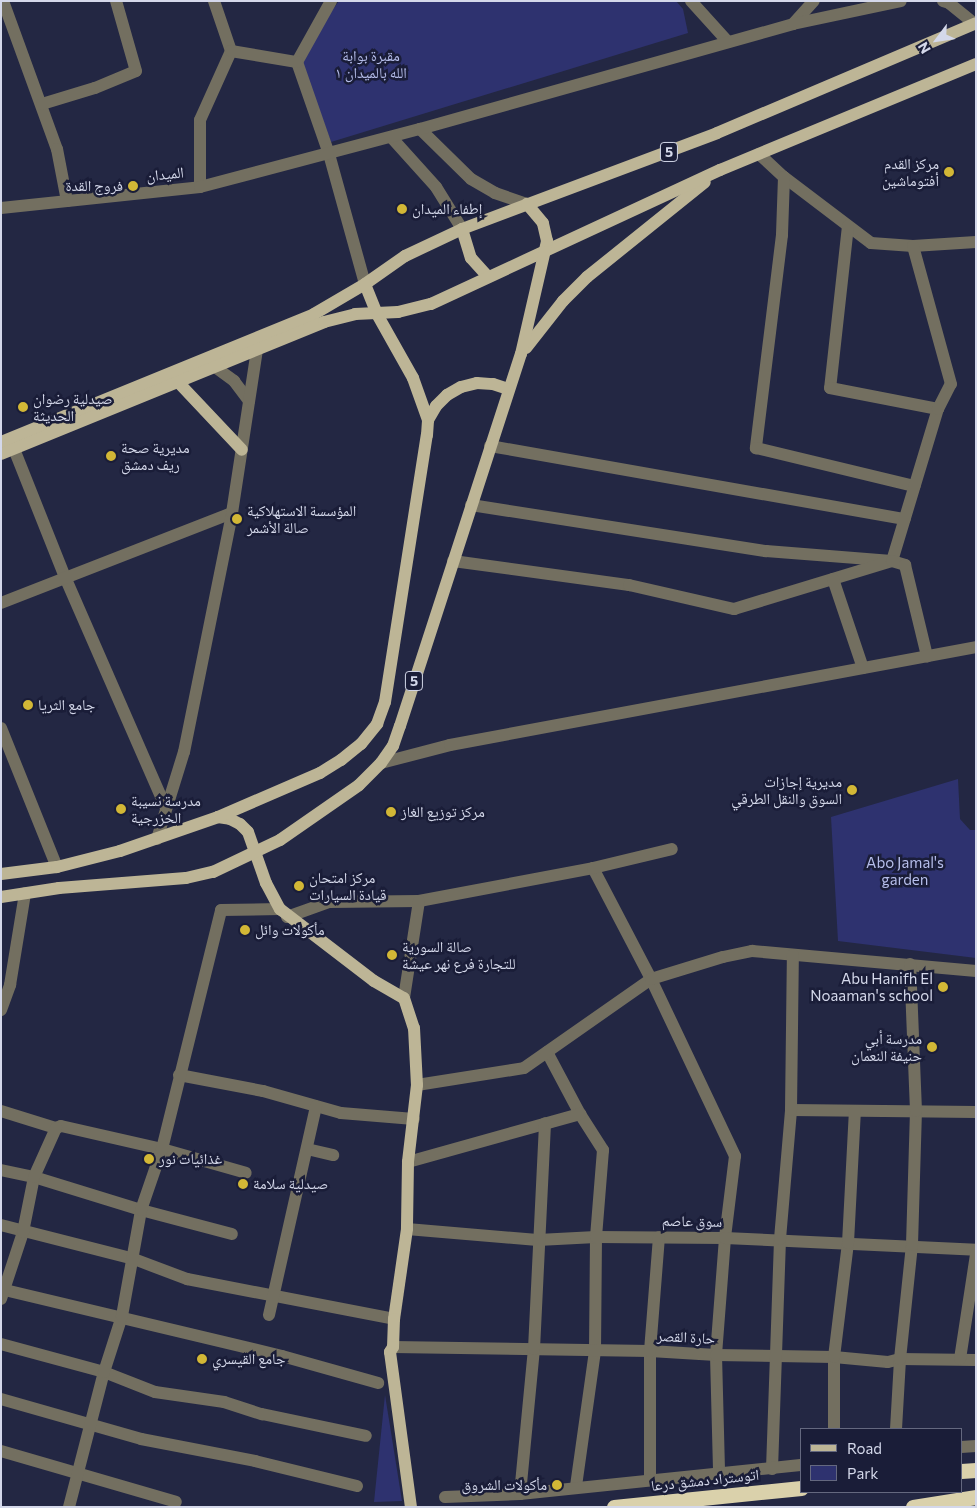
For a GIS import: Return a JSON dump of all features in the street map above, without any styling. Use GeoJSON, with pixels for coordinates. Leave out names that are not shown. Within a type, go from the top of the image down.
{"type":"FeatureCollection","features":[{"type":"Feature","properties":{"kind":"highway"},"geometry":{"type":"LineString","coordinates":[[962,1471],[976,1470]]}},
{"type":"Feature","properties":{"kind":"highway","name":"اتوستراد دمشق درعا"},"geometry":{"type":"LineString","coordinates":[[614,1507],[800,1488]]}},
{"type":"Feature","properties":{"kind":"highway"},"geometry":{"type":"LineString","coordinates":[[913,1507],[976,1498]]}},
{"type":"Feature","properties":{"kind":"main road","name":"5"},"geometry":{"type":"LineString","coordinates":[[1,874],[57,867],[157,839],[218,817],[320,773],[341,760],[361,744],[377,724],[385,702],[428,420],[413,378],[376,314],[365,284],[405,256],[462,229],[717,133],[975,23]]}},
{"type":"Feature","properties":{"kind":"main road"},"geometry":{"type":"LineString","coordinates":[[1,454],[338,317],[398,312],[431,304],[720,170],[976,64]]}},
{"type":"Feature","properties":{"kind":"main road"},"geometry":{"type":"LineString","coordinates":[[521,354],[563,301],[587,277],[720,170]]}},
{"type":"Feature","properties":{"kind":"main road","name":"5"},"geometry":{"type":"LineString","coordinates":[[1,897],[59,888],[186,878],[212,872],[254,854],[280,840],[359,785],[381,763],[392,746],[400,726],[508,389],[521,354],[548,241],[543,223],[527,204]]}},
{"type":"Feature","properties":{"kind":"main road"},"geometry":{"type":"LineString","coordinates":[[462,229],[472,258],[488,277]]}},
{"type":"Feature","properties":{"kind":"main road"},"geometry":{"type":"LineString","coordinates":[[1,442],[314,314],[365,284]]}},
{"type":"Feature","properties":{"kind":"main road"},"geometry":{"type":"LineString","coordinates":[[178,382],[242,450]]}},
{"type":"Feature","properties":{"kind":"main road"},"geometry":{"type":"LineString","coordinates":[[428,420],[436,406],[447,394],[461,387],[477,383],[493,384],[508,389]]}},
{"type":"Feature","properties":{"kind":"main road"},"geometry":{"type":"LineString","coordinates":[[218,817],[230,819],[244,828],[253,843],[254,854],[269,892],[283,913],[374,981],[404,998],[414,1028],[417,1086],[408,1162],[407,1228],[394,1319],[393,1347],[390,1352],[411,1507]]}},
{"type":"Feature","properties":{"kind":"street"},"geometry":{"type":"LineString","coordinates":[[2,1],[57,148],[67,201]]}},
{"type":"Feature","properties":{"kind":"street"},"geometry":{"type":"LineString","coordinates":[[42,104],[95,88],[136,70],[116,1]]}},
{"type":"Feature","properties":{"kind":"street"},"geometry":{"type":"LineString","coordinates":[[200,187],[200,120],[231,51],[214,1]]}},
{"type":"Feature","properties":{"kind":"street"},"geometry":{"type":"LineString","coordinates":[[331,1],[297,62],[329,154],[365,284]]}},
{"type":"Feature","properties":{"kind":"street"},"geometry":{"type":"LineString","coordinates":[[691,1],[728,42]]}},
{"type":"Feature","properties":{"kind":"street"},"geometry":{"type":"LineString","coordinates":[[793,24],[814,1]]}},
{"type":"Feature","properties":{"kind":"street","name":"الميدان"},"geometry":{"type":"LineString","coordinates":[[1,208],[200,187],[391,137],[793,24],[901,1]]}},
{"type":"Feature","properties":{"kind":"street"},"geometry":{"type":"LineString","coordinates":[[943,1],[949,3],[975,23]]}},
{"type":"Feature","properties":{"kind":"street"},"geometry":{"type":"LineString","coordinates":[[231,51],[297,62]]}},
{"type":"Feature","properties":{"kind":"street"},"geometry":{"type":"LineString","coordinates":[[420,129],[471,180],[495,193],[527,204]]}},
{"type":"Feature","properties":{"kind":"street"},"geometry":{"type":"LineString","coordinates":[[391,137],[436,187],[462,229]]}},
{"type":"Feature","properties":{"kind":"street"},"geometry":{"type":"LineString","coordinates":[[759,154],[784,177],[871,243],[913,246],[976,242]]}},
{"type":"Feature","properties":{"kind":"street"},"geometry":{"type":"LineString","coordinates":[[784,177],[782,235],[756,448],[914,486]]}},
{"type":"Feature","properties":{"kind":"street"},"geometry":{"type":"LineString","coordinates":[[848,226],[830,388],[938,409]]}},
{"type":"Feature","properties":{"kind":"street"},"geometry":{"type":"LineString","coordinates":[[892,561],[938,409],[951,384],[913,246]]}},
{"type":"Feature","properties":{"kind":"street"},"geometry":{"type":"LineString","coordinates":[[157,839],[184,752],[232,514],[257,350]]}},
{"type":"Feature","properties":{"kind":"street"},"geometry":{"type":"LineString","coordinates":[[215,367],[234,381],[249,401]]}},
{"type":"Feature","properties":{"kind":"street"},"geometry":{"type":"LineString","coordinates":[[490,446],[905,519]]}},
{"type":"Feature","properties":{"kind":"street"},"geometry":{"type":"LineString","coordinates":[[14,449],[65,577],[166,808]]}},
{"type":"Feature","properties":{"kind":"street"},"geometry":{"type":"LineString","coordinates":[[471,505],[766,551],[892,561],[905,565],[927,656]]}},
{"type":"Feature","properties":{"kind":"street"},"geometry":{"type":"LineString","coordinates":[[1,603],[232,514]]}},
{"type":"Feature","properties":{"kind":"street"},"geometry":{"type":"LineString","coordinates":[[453,561],[629,585],[734,609],[892,561]]}},
{"type":"Feature","properties":{"kind":"street"},"geometry":{"type":"LineString","coordinates":[[833,579],[863,668]]}},
{"type":"Feature","properties":{"kind":"street"},"geometry":{"type":"LineString","coordinates":[[381,763],[450,745],[976,647]]}},
{"type":"Feature","properties":{"kind":"street"},"geometry":{"type":"LineString","coordinates":[[1,728],[57,867]]}},
{"type":"Feature","properties":{"kind":"street"},"geometry":{"type":"LineString","coordinates":[[69,1507],[104,1372],[122,1316],[134,1259],[141,1210],[162,1149],[221,910],[283,913],[329,902],[419,901],[593,868],[672,849]]}},
{"type":"Feature","properties":{"kind":"street"},"geometry":{"type":"LineString","coordinates":[[593,868],[651,979],[735,1156],[725,1238],[716,1355],[719,1473]]}},
{"type":"Feature","properties":{"kind":"street"},"geometry":{"type":"LineString","coordinates":[[1,1010],[10,986],[25,893]]}},
{"type":"Feature","properties":{"kind":"street"},"geometry":{"type":"LineString","coordinates":[[404,998],[419,901]]}},
{"type":"Feature","properties":{"kind":"street"},"geometry":{"type":"LineString","coordinates":[[417,1086],[524,1068],[651,979],[723,957],[752,951],[976,971]]}},
{"type":"Feature","properties":{"kind":"street"},"geometry":{"type":"LineString","coordinates":[[772,1469],[780,1239],[791,1110],[793,955]]}},
{"type":"Feature","properties":{"kind":"street"},"geometry":{"type":"LineString","coordinates":[[896,1428],[900,1359],[912,1245],[916,1111],[910,964]]}},
{"type":"Feature","properties":{"kind":"street"},"geometry":{"type":"LineString","coordinates":[[547,1052],[580,1114],[603,1150],[596,1237],[595,1351],[576,1487]]}},
{"type":"Feature","properties":{"kind":"street"},"geometry":{"type":"LineString","coordinates":[[179,1075],[263,1091],[341,1114],[414,1119]]}},
{"type":"Feature","properties":{"kind":"street"},"geometry":{"type":"LineString","coordinates":[[269,1315],[316,1106]]}},
{"type":"Feature","properties":{"kind":"street"},"geometry":{"type":"LineString","coordinates":[[791,1110],[976,1112]]}},
{"type":"Feature","properties":{"kind":"street"},"geometry":{"type":"LineString","coordinates":[[1,1111],[56,1128],[61,1126],[162,1149],[246,1173]]}},
{"type":"Feature","properties":{"kind":"street"},"geometry":{"type":"LineString","coordinates":[[834,1428],[834,1357],[848,1243],[855,1111]]}},
{"type":"Feature","properties":{"kind":"street"},"geometry":{"type":"LineString","coordinates":[[408,1162],[580,1114]]}},
{"type":"Feature","properties":{"kind":"street"},"geometry":{"type":"LineString","coordinates":[[520,1494],[534,1349],[544,1123]]}},
{"type":"Feature","properties":{"kind":"street"},"geometry":{"type":"LineString","coordinates":[[56,1128],[34,1177],[23,1232],[2,1292],[122,1316],[173,1332],[282,1356],[378,1384]]}},
{"type":"Feature","properties":{"kind":"street"},"geometry":{"type":"LineString","coordinates":[[307,1149],[333,1155]]}},
{"type":"Feature","properties":{"kind":"street"},"geometry":{"type":"LineString","coordinates":[[1,1170],[34,1177],[141,1210],[232,1234]]}},
{"type":"Feature","properties":{"kind":"street"},"geometry":{"type":"LineString","coordinates":[[1,1225],[134,1259],[187,1279],[394,1319]]}},
{"type":"Feature","properties":{"kind":"street","name":"سوق عاصم"},"geometry":{"type":"LineString","coordinates":[[407,1228],[538,1240],[596,1237],[780,1239],[976,1250]]}},
{"type":"Feature","properties":{"kind":"street"},"geometry":{"type":"LineString","coordinates":[[650,1480],[650,1351],[659,1237]]}},
{"type":"Feature","properties":{"kind":"street"},"geometry":{"type":"LineString","coordinates":[[960,1359],[976,1254]]}},
{"type":"Feature","properties":{"kind":"street"},"geometry":{"type":"LineString","coordinates":[[1,1344],[104,1372],[155,1392],[224,1402],[262,1414],[366,1436]]}},
{"type":"Feature","properties":{"kind":"street","name":"حارة القصر"},"geometry":{"type":"LineString","coordinates":[[393,1347],[650,1351],[775,1357],[834,1357],[888,1362],[900,1359],[976,1360]]}},
{"type":"Feature","properties":{"kind":"street"},"geometry":{"type":"LineString","coordinates":[[1,1400],[141,1439],[255,1462],[357,1486]]}},
{"type":"Feature","properties":{"kind":"street"},"geometry":{"type":"LineString","coordinates":[[962,1447],[976,1446]]}},
{"type":"Feature","properties":{"kind":"street"},"geometry":{"type":"LineString","coordinates":[[1,1451],[176,1502]]}},
{"type":"Feature","properties":{"kind":"street"},"geometry":{"type":"LineString","coordinates":[[445,1497],[520,1494],[800,1465]]}},
{"type":"Feature","properties":{"kind":"green space","name":"مقبرة بوابة الله بالميدان ١"},"geometry":{"type":"Polygon","coordinates":[[[339,1],[676,1],[683,9],[688,33],[331,142],[299,56],[339,1]]]}},
{"type":"Feature","properties":{"kind":"green space","name":"Abo Jamal's garden"},"geometry":{"type":"Polygon","coordinates":[[[958,779],[960,819],[970,830],[976,830],[976,958],[838,941],[831,817],[958,779]]]}},
{"type":"Feature","properties":{"kind":"green space"},"geometry":{"type":"Polygon","coordinates":[[[385,1395],[402,1501],[374,1502],[385,1395]]]}},
{"type":"Feature","properties":{"kind":"place","name":"مركز القدم أفتوماشين"},"geometry":{"type":"Point","coordinates":[949,172]}},
{"type":"Feature","properties":{"kind":"place","name":"فروج القدة"},"geometry":{"type":"Point","coordinates":[133,186]}},
{"type":"Feature","properties":{"kind":"place","name":"إطفاء الميدان"},"geometry":{"type":"Point","coordinates":[402,209]}},
{"type":"Feature","properties":{"kind":"place","name":"صيدلية رضوان الحديثة"},"geometry":{"type":"Point","coordinates":[23,407]}},
{"type":"Feature","properties":{"kind":"place","name":"مديرية صحة ريف دمشق"},"geometry":{"type":"Point","coordinates":[111,456]}},
{"type":"Feature","properties":{"kind":"place","name":"المؤسسة الاستهلاكية صالة الأشمر"},"geometry":{"type":"Point","coordinates":[237,519]}},
{"type":"Feature","properties":{"kind":"place","name":"جامع الثريا"},"geometry":{"type":"Point","coordinates":[28,705]}},
{"type":"Feature","properties":{"kind":"place","name":"مديرية إجازات السوق والنقل الطرقي"},"geometry":{"type":"Point","coordinates":[852,790]}},
{"type":"Feature","properties":{"kind":"place","name":"مدرسة نسيبة الخزرجية"},"geometry":{"type":"Point","coordinates":[121,809]}},
{"type":"Feature","properties":{"kind":"place","name":"مركز توزيع الغاز"},"geometry":{"type":"Point","coordinates":[391,812]}},
{"type":"Feature","properties":{"kind":"place","name":"مركز امتحان قيادة السيارات"},"geometry":{"type":"Point","coordinates":[299,886]}},
{"type":"Feature","properties":{"kind":"place","name":"مأكولات وائل"},"geometry":{"type":"Point","coordinates":[245,930]}},
{"type":"Feature","properties":{"kind":"place","name":"صالة السورية للتجارة فرع نهر عيشة"},"geometry":{"type":"Point","coordinates":[392,955]}},
{"type":"Feature","properties":{"kind":"place","name":"Abu Hanifh El Noaaman's school"},"geometry":{"type":"Point","coordinates":[943,987]}},
{"type":"Feature","properties":{"kind":"place","name":"مدرسة أبي حنيفة النعمان"},"geometry":{"type":"Point","coordinates":[932,1047]}},
{"type":"Feature","properties":{"kind":"place","name":"غذائيات نور"},"geometry":{"type":"Point","coordinates":[149,1159]}},
{"type":"Feature","properties":{"kind":"place","name":"صيدلية سلامة"},"geometry":{"type":"Point","coordinates":[243,1184]}},
{"type":"Feature","properties":{"kind":"place","name":"جامع القيسري"},"geometry":{"type":"Point","coordinates":[202,1359]}},
{"type":"Feature","properties":{"kind":"place","name":"مأكولات الشروق"},"geometry":{"type":"Point","coordinates":[557,1485]}}]}
